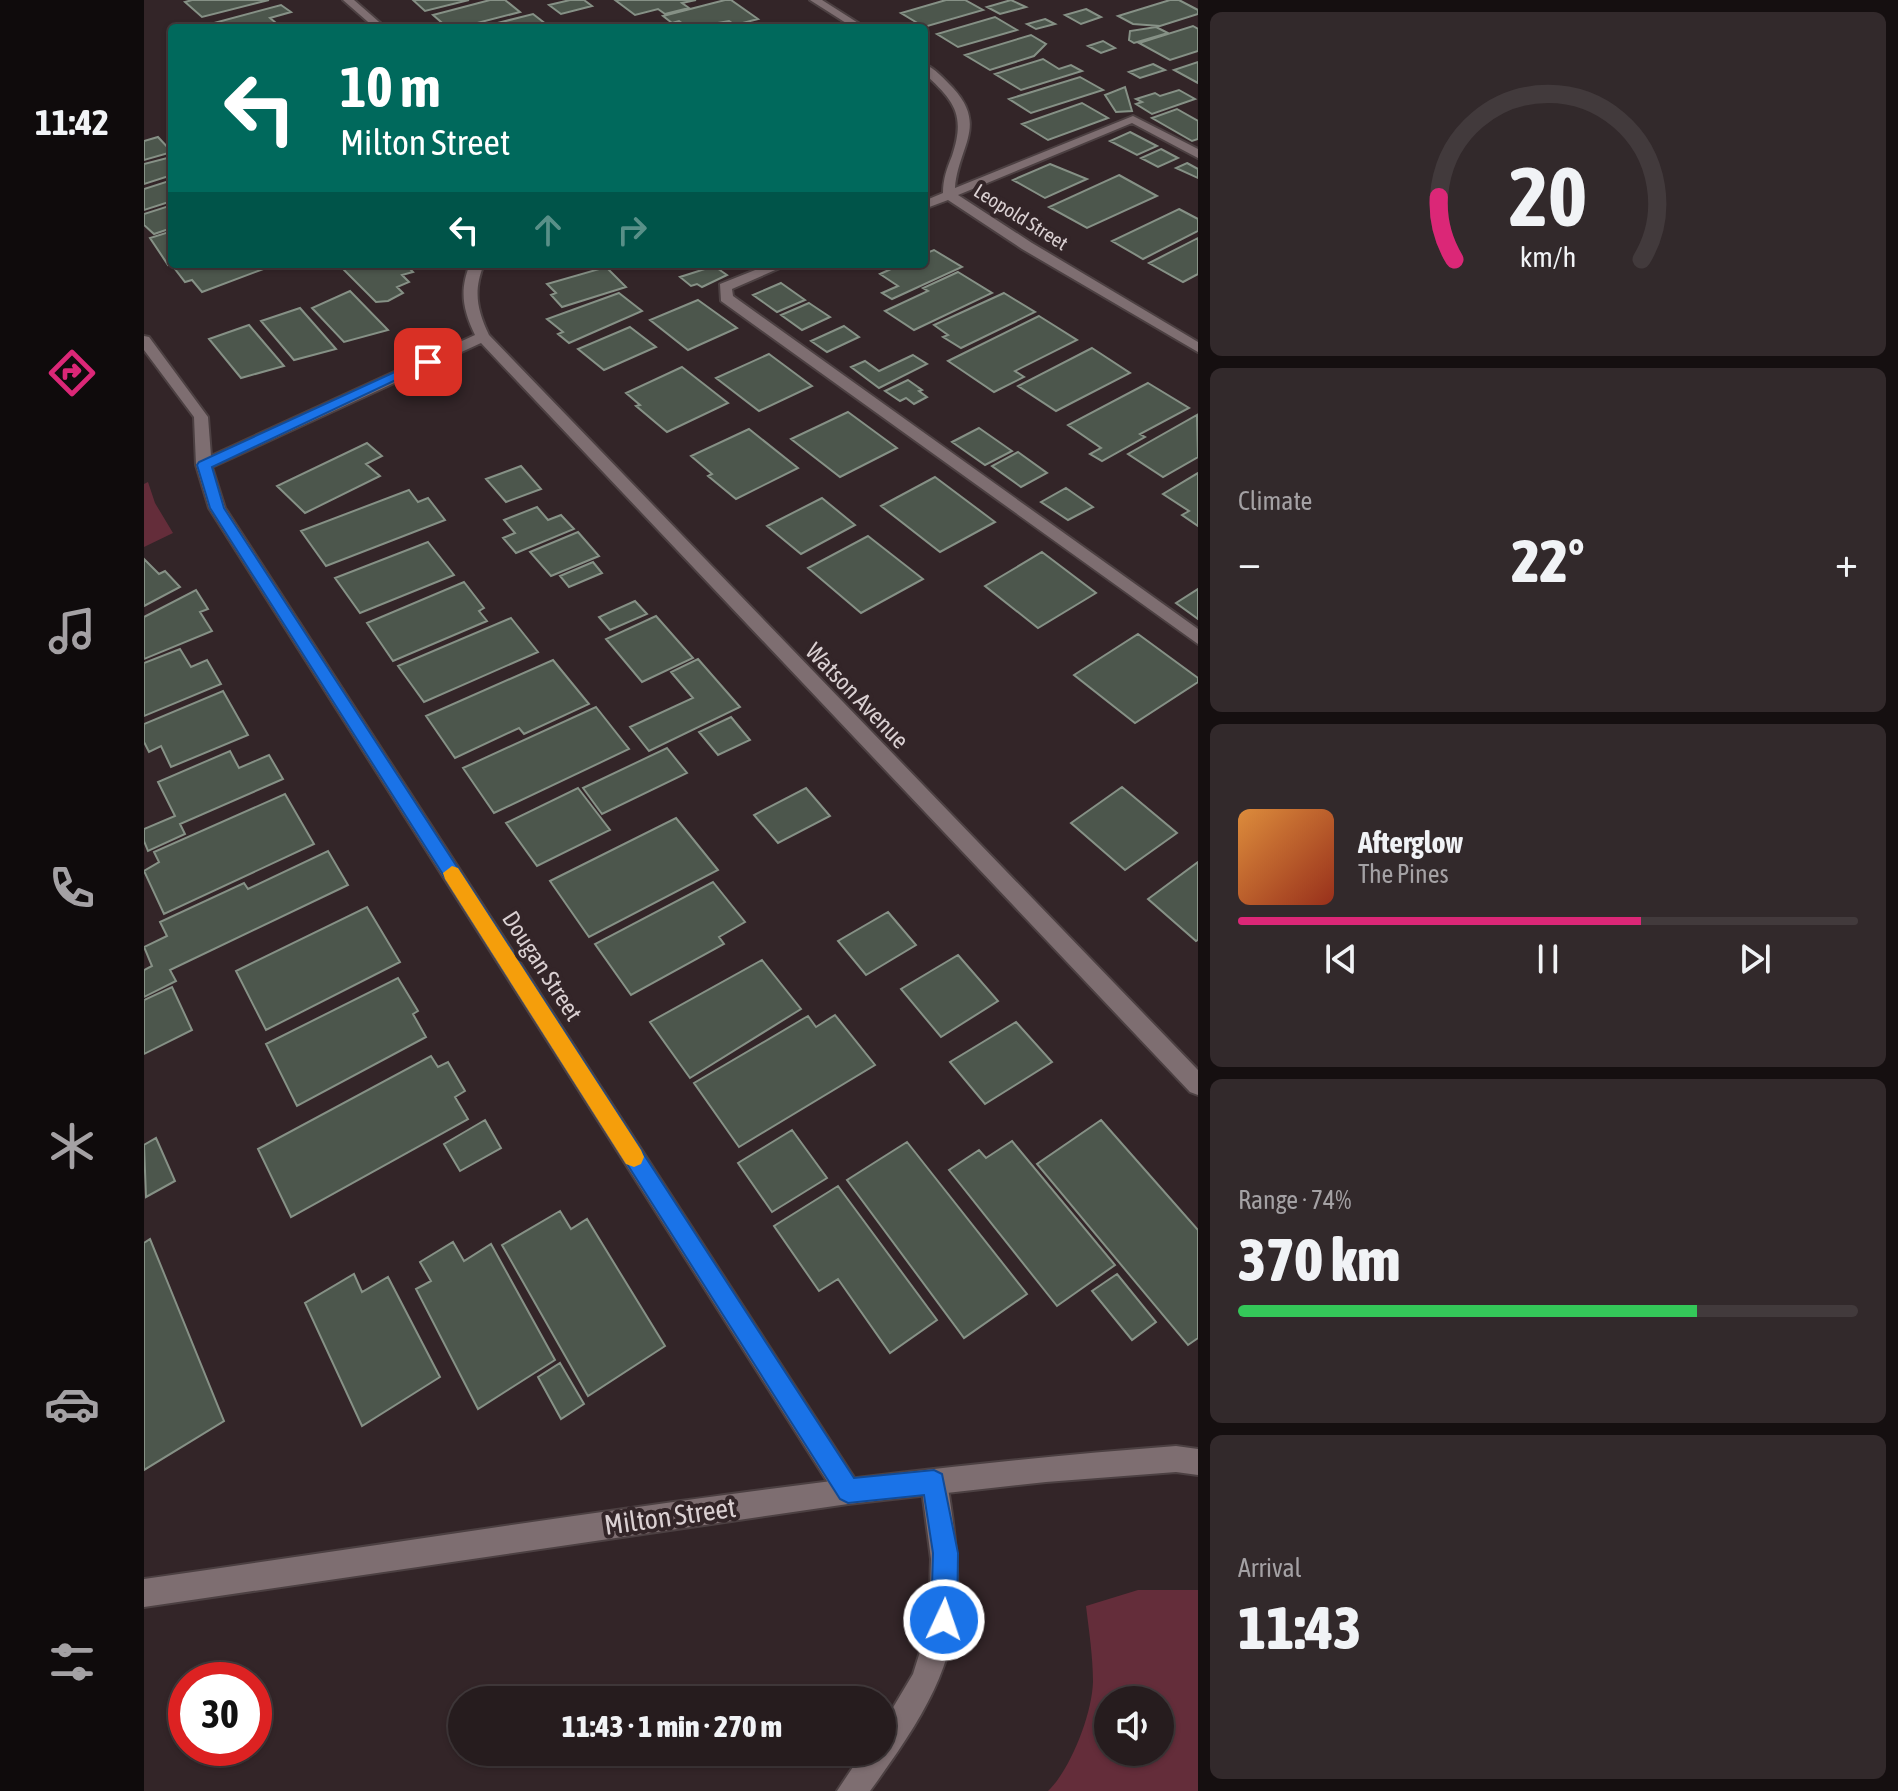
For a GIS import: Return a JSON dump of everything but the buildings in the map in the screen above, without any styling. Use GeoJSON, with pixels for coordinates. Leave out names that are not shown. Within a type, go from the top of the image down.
{"type":"FeatureCollection","features":[{"type":"Feature","properties":{"kind":"street"},"geometry":{"type":"LineString","coordinates":[[348,0],[376,24]]}},
{"type":"Feature","properties":{"kind":"street"},"geometry":{"type":"LineString","coordinates":[[815,0],[854,24]]}},
{"type":"Feature","properties":{"kind":"street","name":"Leopold Street"},"geometry":{"type":"LineString","coordinates":[[928,71],[963,108],[967,130],[948,175],[949,195],[1027,246],[1198,348]]}},
{"type":"Feature","properties":{"kind":"street"},"geometry":{"type":"LineString","coordinates":[[928,203],[1133,119],[1198,154]]}},
{"type":"Feature","properties":{"kind":"street"},"geometry":{"type":"LineString","coordinates":[[204,465],[483,337],[469,309],[469,291],[476,268]]}},
{"type":"Feature","properties":{"kind":"street"},"geometry":{"type":"LineString","coordinates":[[772,268],[725,287],[726,298],[1198,638]]}},
{"type":"Feature","properties":{"kind":"street","name":"Watson Avenue"},"geometry":{"type":"LineString","coordinates":[[483,337],[1198,1085]]}},
{"type":"Feature","properties":{"kind":"street","name":"Dougan Street"},"geometry":{"type":"LineString","coordinates":[[144,340],[201,417],[204,465],[217,508],[848,1491]]}},
{"type":"Feature","properties":{"kind":"street","name":"Milton Street"},"geometry":{"type":"LineString","coordinates":[[144,1593],[848,1491],[1176,1459],[1198,1462]]}},
{"type":"Feature","properties":{"kind":"street"},"geometry":{"type":"LineString","coordinates":[[896,1732],[914,1708],[942,1640],[946,1553],[934,1482]]}},
{"type":"Feature","properties":{"kind":"street"},"geometry":{"type":"LineString","coordinates":[[852,1791],[871,1766]]}},
{"type":"Feature","properties":{"kind":"shaded area"},"geometry":{"type":"Polygon","coordinates":[[[148,482],[155,503],[173,533],[144,547],[144,484],[148,482]]]}},
{"type":"Feature","properties":{"kind":"shaded area"},"geometry":{"type":"Polygon","coordinates":[[[1138,1590],[1198,1590],[1198,1791],[1048,1791],[1072,1755],[1089,1709],[1093,1682],[1086,1606],[1138,1590]]]}},
{"type":"Feature","properties":{"kind":"slow traffic"},"geometry":{"type":"LineString","coordinates":[[452,873],[634,1157]]}},
{"type":"Feature","properties":{"kind":"route"},"geometry":{"type":"LineString","coordinates":[[428,362],[204,465],[217,508],[848,1491],[934,1482],[946,1553],[944,1620]]}}]}
